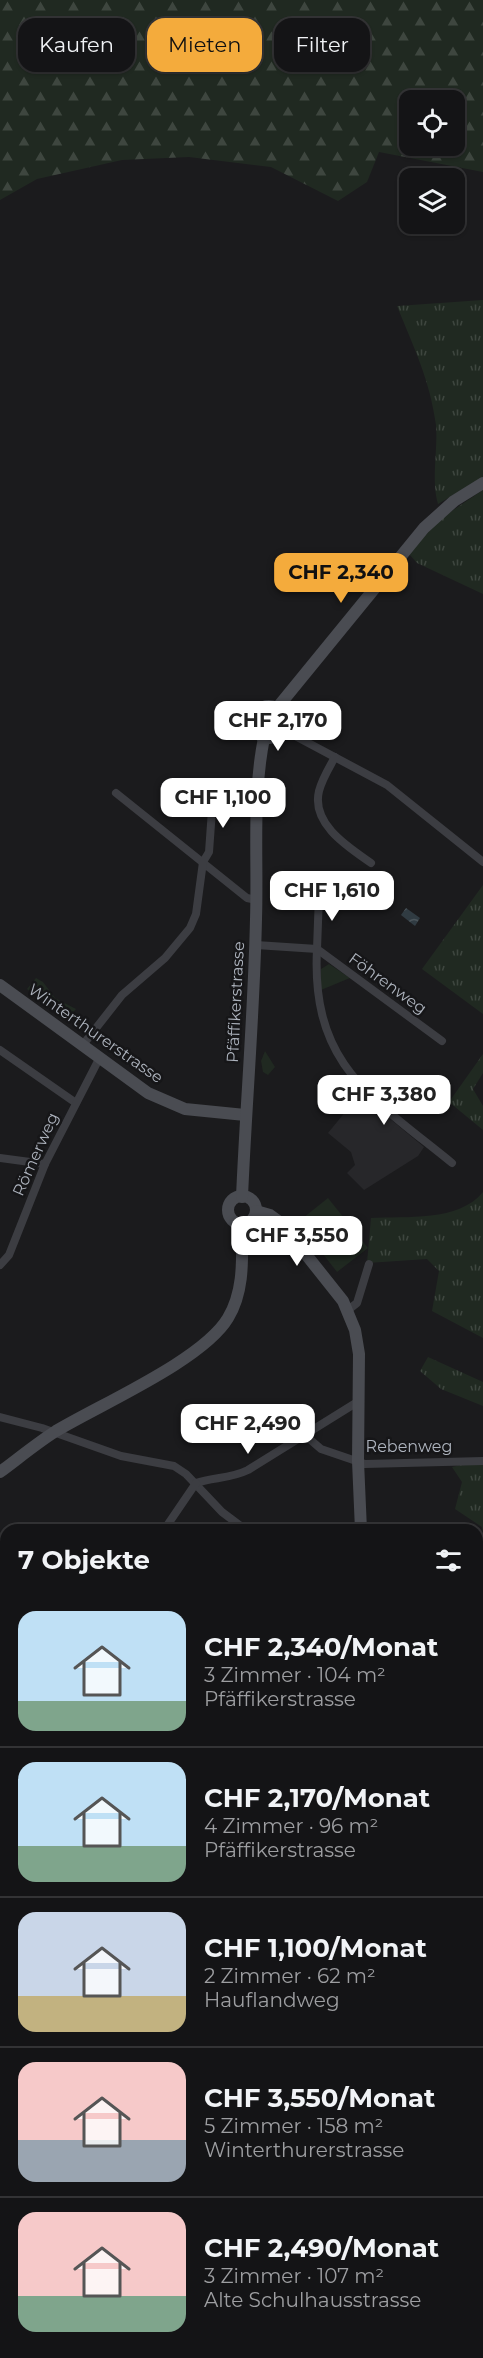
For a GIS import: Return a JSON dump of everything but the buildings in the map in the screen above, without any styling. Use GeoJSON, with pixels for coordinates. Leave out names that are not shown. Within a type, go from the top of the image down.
{"type":"FeatureCollection","features":[{"type":"Feature","properties":{"kind":"main road","name":"Pfäffikerstrasse"},"geometry":{"type":"LineString","coordinates":[[242,1197],[256,945],[257,794],[264,738],[254,729],[254,716],[264,707],[277,708],[424,528],[454,501],[483,483]]}},
{"type":"Feature","properties":{"kind":"main road"},"geometry":{"type":"LineString","coordinates":[[264,738],[278,736],[284,730],[285,718],[277,708]]}},
{"type":"Feature","properties":{"kind":"main road","name":"Winterthurerstrasse"},"geometry":{"type":"LineString","coordinates":[[0,985],[129,1081],[168,1103],[197,1112],[245,1115]]}},
{"type":"Feature","properties":{"kind":"main road"},"geometry":{"type":"LineString","coordinates":[[242,1197],[252,1201],[256,1211],[250,1222],[242,1224],[232,1220],[228,1210],[232,1201],[242,1197]]}},
{"type":"Feature","properties":{"kind":"main road"},"geometry":{"type":"LineString","coordinates":[[256,1211],[270,1215],[281,1223],[348,1310],[358,1341],[359,1401],[355,1460],[361,1524]]}},
{"type":"Feature","properties":{"kind":"main road"},"geometry":{"type":"LineString","coordinates":[[0,1472],[54,1433],[191,1355],[212,1338],[228,1317],[239,1290],[242,1224]]}},
{"type":"Feature","properties":{"kind":"street"},"geometry":{"type":"LineString","coordinates":[[284,730],[387,784],[483,862]]}},
{"type":"Feature","properties":{"kind":"street"},"geometry":{"type":"LineString","coordinates":[[335,757],[319,792],[321,815],[343,842],[371,863]]}},
{"type":"Feature","properties":{"kind":"street"},"geometry":{"type":"LineString","coordinates":[[82,1046],[121,996],[172,951],[190,928],[196,914],[203,862],[209,852],[212,810],[223,795],[240,785]]}},
{"type":"Feature","properties":{"kind":"street"},"geometry":{"type":"LineString","coordinates":[[116,793],[248,898],[257,900]]}},
{"type":"Feature","properties":{"kind":"street"},"geometry":{"type":"LineString","coordinates":[[319,895],[316,984],[325,1030],[343,1064],[366,1094],[452,1163]]}},
{"type":"Feature","properties":{"kind":"street"},"geometry":{"type":"LineString","coordinates":[[256,945],[317,949]]}},
{"type":"Feature","properties":{"kind":"street","name":"Föhrenweg"},"geometry":{"type":"LineString","coordinates":[[317,949],[442,1041]]}},
{"type":"Feature","properties":{"kind":"street"},"geometry":{"type":"LineString","coordinates":[[0,1050],[76,1103]]}},
{"type":"Feature","properties":{"kind":"street","name":"Römerweg"},"geometry":{"type":"LineString","coordinates":[[1,1264],[9,1255],[45,1164],[99,1059]]}},
{"type":"Feature","properties":{"kind":"street"},"geometry":{"type":"LineString","coordinates":[[0,1158],[45,1164]]}},
{"type":"Feature","properties":{"kind":"street"},"geometry":{"type":"LineString","coordinates":[[348,1310],[357,1303],[369,1264]]}},
{"type":"Feature","properties":{"kind":"street"},"geometry":{"type":"LineString","coordinates":[[168,1524],[196,1483],[237,1475],[306,1436],[346,1407],[359,1401]]}},
{"type":"Feature","properties":{"kind":"street"},"geometry":{"type":"LineString","coordinates":[[0,1417],[121,1456],[174,1466],[196,1483],[222,1512],[238,1524]]}},
{"type":"Feature","properties":{"kind":"street","name":"Rebenweg"},"geometry":{"type":"LineString","coordinates":[[306,1436],[321,1449],[365,1464],[483,1461]]}},
{"type":"Feature","properties":{"kind":"shaded area"},"geometry":{"type":"Polygon","coordinates":[[[360,1094],[424,1147],[418,1156],[364,1190],[347,1173],[355,1165],[351,1152],[328,1133],[360,1094]]]}},
{"type":"Feature","properties":{"kind":"green space"},"geometry":{"type":"Polygon","coordinates":[[[0,0],[483,0],[483,172],[400,156],[465,156],[465,90],[399,90],[399,156],[379,152],[367,182],[338,201],[271,167],[189,157],[122,160],[37,179],[0,200],[0,0]]]}},
{"type":"Feature","properties":{"kind":"green space"},"geometry":{"type":"Polygon","coordinates":[[[483,300],[483,477],[438,504],[435,485],[436,425],[430,393],[421,364],[397,306],[483,300]]]}},
{"type":"Feature","properties":{"kind":"green space"},"geometry":{"type":"Polygon","coordinates":[[[483,490],[483,594],[417,563],[409,554],[440,519],[483,490]]]}},
{"type":"Feature","properties":{"kind":"green space"},"geometry":{"type":"Polygon","coordinates":[[[483,885],[483,1014],[422,969],[483,885]]]}},
{"type":"Feature","properties":{"kind":"green space"},"geometry":{"type":"Polygon","coordinates":[[[329,964],[350,978],[321,990],[321,969],[329,964]]]}},
{"type":"Feature","properties":{"kind":"green space"},"geometry":{"type":"Polygon","coordinates":[[[36,978],[43,982],[55,998],[76,1009],[71,1015],[40,999],[27,989],[36,978]]]}},
{"type":"Feature","properties":{"kind":"green space"},"geometry":{"type":"Polygon","coordinates":[[[265,1051],[275,1067],[268,1075],[263,1072],[261,1061],[265,1051]]]}},
{"type":"Feature","properties":{"kind":"green space"},"geometry":{"type":"Polygon","coordinates":[[[483,1054],[483,1073],[473,1089],[483,1106],[483,1130],[449,1102],[483,1054]]]}},
{"type":"Feature","properties":{"kind":"green space"},"geometry":{"type":"Polygon","coordinates":[[[483,1192],[483,1338],[432,1311],[439,1271],[427,1259],[367,1263],[371,1218],[431,1216],[446,1213],[473,1202],[483,1192]]]}},
{"type":"Feature","properties":{"kind":"green space"},"geometry":{"type":"Polygon","coordinates":[[[328,1198],[368,1248],[337,1272],[298,1222],[328,1198]]]}},
{"type":"Feature","properties":{"kind":"green space"},"geometry":{"type":"Polygon","coordinates":[[[428,1357],[483,1382],[483,1406],[441,1389],[420,1371],[428,1357]]]}},
{"type":"Feature","properties":{"kind":"green space"},"geometry":{"type":"Polygon","coordinates":[[[483,1460],[483,1524],[478,1524],[455,1509],[462,1482],[452,1467],[483,1460]]]}},
{"type":"Feature","properties":{"kind":"water"},"geometry":{"type":"Polygon","coordinates":[[[406,908],[420,918],[415,926],[401,915],[406,908]]]}}]}
